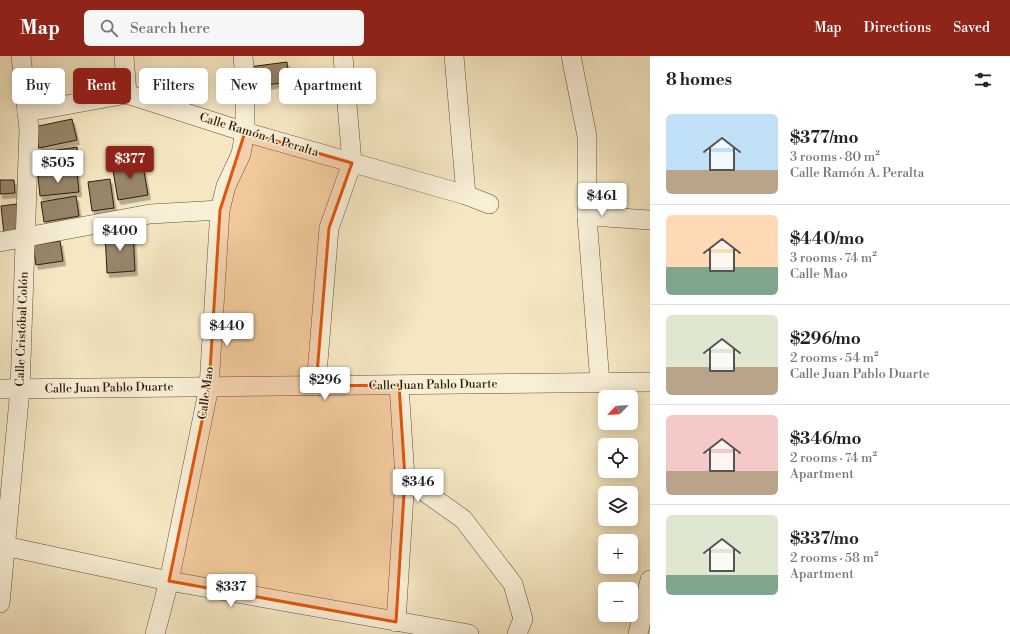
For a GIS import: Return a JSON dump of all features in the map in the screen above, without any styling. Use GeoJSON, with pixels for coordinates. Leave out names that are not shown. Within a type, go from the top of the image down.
{"type":"FeatureCollection","features":[{"type":"Feature","properties":{"kind":"street","name":"Calle Cristóbal Colón"},"geometry":{"type":"LineString","coordinates":[[0,602],[3,545],[20,389],[26,236],[29,130],[21,56]]}},
{"type":"Feature","properties":{"kind":"street"},"geometry":{"type":"LineString","coordinates":[[124,56],[125,68]]}},
{"type":"Feature","properties":{"kind":"street","name":"Calle Mao"},"geometry":{"type":"LineString","coordinates":[[155,634],[169,581],[209,387],[220,210],[226,186],[241,154],[245,132],[245,79],[243,56]]}},
{"type":"Feature","properties":{"kind":"street"},"geometry":{"type":"LineString","coordinates":[[316,386],[329,228],[352,163],[343,56]]}},
{"type":"Feature","properties":{"kind":"street"},"geometry":{"type":"LineString","coordinates":[[454,56],[466,195]]}},
{"type":"Feature","properties":{"kind":"street"},"geometry":{"type":"LineString","coordinates":[[571,56],[587,136],[587,217],[600,383]]}},
{"type":"Feature","properties":{"kind":"street","name":"Calle Ramón A. Peralta"},"geometry":{"type":"LineString","coordinates":[[131,95],[245,132],[466,195],[489,204]]}},
{"type":"Feature","properties":{"kind":"street","name":"Calle Ramón A. Peralta"},"geometry":{"type":"LineString","coordinates":[[27,112],[73,104]]}},
{"type":"Feature","properties":{"kind":"street"},"geometry":{"type":"LineString","coordinates":[[0,242],[150,214],[220,210]]}},
{"type":"Feature","properties":{"kind":"street"},"geometry":{"type":"LineString","coordinates":[[587,217],[650,220]]}},
{"type":"Feature","properties":{"kind":"street","name":"Calle Juan Pablo Duarte"},"geometry":{"type":"LineString","coordinates":[[0,389],[650,382]]}},
{"type":"Feature","properties":{"kind":"street"},"geometry":{"type":"LineString","coordinates":[[396,622],[404,478],[400,385]]}},
{"type":"Feature","properties":{"kind":"street"},"geometry":{"type":"LineString","coordinates":[[404,478],[463,519],[513,584],[523,619],[517,634]]}},
{"type":"Feature","properties":{"kind":"street"},"geometry":{"type":"LineString","coordinates":[[3,545],[169,581],[469,634]]}},
{"type":"Feature","properties":{"kind":"street"},"geometry":{"type":"LineString","coordinates":[[638,634],[650,580]]}},
{"type":"Feature","properties":{"kind":"highlighted area"},"geometry":{"type":"Polygon","coordinates":[[[245,132],[352,163],[329,228],[316,386],[399,385],[405,478],[396,622],[169,581],[209,387],[220,210],[245,132]]]}},
{"type":"Feature","properties":{"kind":"building"},"geometry":{"type":"Polygon","coordinates":[[[287,62],[288,68],[279,68],[279,83],[271,84],[271,68],[249,67],[287,62]]]}},
{"type":"Feature","properties":{"kind":"building"},"geometry":{"type":"Polygon","coordinates":[[[72,119],[77,140],[39,148],[34,127],[72,119]]]}},
{"type":"Feature","properties":{"kind":"building"},"geometry":{"type":"Polygon","coordinates":[[[77,147],[79,164],[40,170],[37,153],[77,147]]]}},
{"type":"Feature","properties":{"kind":"building"},"geometry":{"type":"Polygon","coordinates":[[[142,160],[148,195],[118,200],[112,165],[142,160]]]}},
{"type":"Feature","properties":{"kind":"building"},"geometry":{"type":"Polygon","coordinates":[[[77,172],[79,192],[40,196],[38,176],[77,172]]]}},
{"type":"Feature","properties":{"kind":"building"},"geometry":{"type":"Polygon","coordinates":[[[110,179],[114,208],[92,211],[88,182],[110,179]]]}},
{"type":"Feature","properties":{"kind":"building"},"geometry":{"type":"Polygon","coordinates":[[[0,180],[14,180],[15,193],[0,194],[0,180]]]}},
{"type":"Feature","properties":{"kind":"building"},"geometry":{"type":"Polygon","coordinates":[[[76,196],[79,216],[44,222],[41,202],[76,196]]]}},
{"type":"Feature","properties":{"kind":"building"},"geometry":{"type":"Polygon","coordinates":[[[17,204],[20,232],[4,234],[1,206],[17,204]]]}},
{"type":"Feature","properties":{"kind":"building"},"geometry":{"type":"Polygon","coordinates":[[[133,231],[135,271],[107,273],[105,233],[133,231]]]}},
{"type":"Feature","properties":{"kind":"building"},"geometry":{"type":"Polygon","coordinates":[[[60,241],[63,261],[36,265],[33,245],[60,241]]]}}]}
